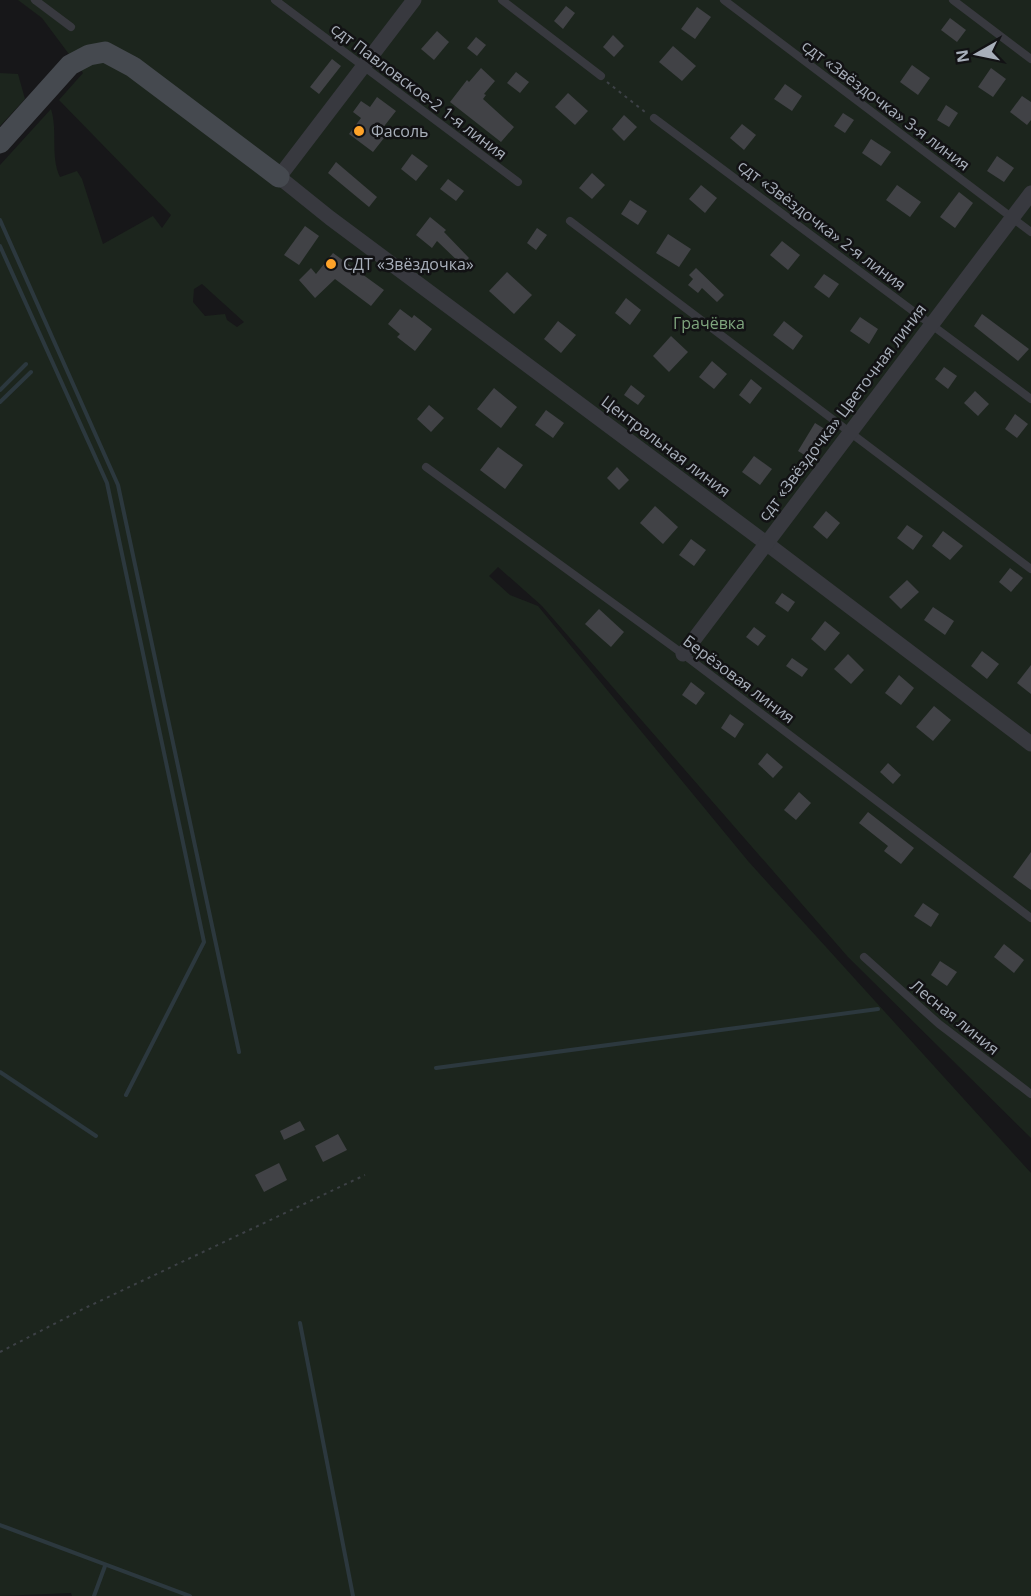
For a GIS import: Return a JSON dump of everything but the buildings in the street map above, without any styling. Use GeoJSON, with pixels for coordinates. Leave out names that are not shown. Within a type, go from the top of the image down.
{"type":"FeatureCollection","features":[{"type":"Feature","properties":{"kind":"street"},"geometry":{"type":"LineString","coordinates":[[0,143],[70,65],[89,55],[105,52],[133,67],[279,177],[414,0]]}},
{"type":"Feature","properties":{"kind":"street","name":"Центральная линия"},"geometry":{"type":"LineString","coordinates":[[279,177],[330,218],[1031,744]]}},
{"type":"Feature","properties":{"kind":"street","name":"сдт «Звёздочка» Цветочная линия"},"geometry":{"type":"LineString","coordinates":[[683,654],[1031,193]]}},
{"type":"Feature","properties":{"kind":"lane"},"geometry":{"type":"LineString","coordinates":[[35,0],[71,27]]}},
{"type":"Feature","properties":{"kind":"lane","name":"сдт Павловское-2 1-я линия"},"geometry":{"type":"LineString","coordinates":[[275,0],[518,182]]}},
{"type":"Feature","properties":{"kind":"lane"},"geometry":{"type":"LineString","coordinates":[[502,0],[601,76]]}},
{"type":"Feature","properties":{"kind":"lane","name":"сдт «Звёздочка» 3-я линия"},"geometry":{"type":"LineString","coordinates":[[724,0],[1031,232]]}},
{"type":"Feature","properties":{"kind":"lane"},"geometry":{"type":"LineString","coordinates":[[953,0],[1031,59]]}},
{"type":"Feature","properties":{"kind":"lane","name":"сдт «Звёздочка» 2-я линия"},"geometry":{"type":"LineString","coordinates":[[654,118],[1031,399]]}},
{"type":"Feature","properties":{"kind":"lane"},"geometry":{"type":"LineString","coordinates":[[570,221],[1031,569]]}},
{"type":"Feature","properties":{"kind":"lane","name":"Берёзовая линия"},"geometry":{"type":"LineString","coordinates":[[426,467],[683,654],[1031,918]]}},
{"type":"Feature","properties":{"kind":"lane","name":"Лесная линия"},"geometry":{"type":"LineString","coordinates":[[864,957],[939,1024],[1031,1094]]}},
{"type":"Feature","properties":{"kind":"path"},"geometry":{"type":"LineString","coordinates":[[601,76],[654,118]]}},
{"type":"Feature","properties":{"kind":"path"},"geometry":{"type":"LineString","coordinates":[[0,1352],[83,1309],[365,1175]]}},
{"type":"Feature","properties":{"kind":"green space","name":"Грачёвка"},"geometry":{"type":"Polygon","coordinates":[[[18,0],[1031,0],[1031,1138],[848,957],[542,606],[498,567],[489,576],[510,595],[538,606],[748,861],[1031,1173],[1031,1596],[72,1596],[71,1593],[0,1596],[0,165],[51,109],[55,161],[60,177],[77,171],[82,179],[103,244],[153,216],[162,228],[171,215],[59,100],[83,73],[42,18],[18,0]],[[202,284],[194,289],[193,302],[205,316],[225,314],[227,320],[237,327],[244,322],[202,284]]]}},
{"type":"Feature","properties":{"kind":"green space"},"geometry":{"type":"Polygon","coordinates":[[[0,73],[18,74],[25,99],[0,126],[0,73]]]}},
{"type":"Feature","properties":{"kind":"waterway"},"geometry":{"type":"LineString","coordinates":[[0,220],[118,485],[239,1052]]}},
{"type":"Feature","properties":{"kind":"waterway"},"geometry":{"type":"LineString","coordinates":[[0,246],[107,483],[204,942],[126,1095]]}},
{"type":"Feature","properties":{"kind":"waterway"},"geometry":{"type":"LineString","coordinates":[[0,390],[26,364]]}},
{"type":"Feature","properties":{"kind":"waterway"},"geometry":{"type":"LineString","coordinates":[[0,402],[31,372]]}},
{"type":"Feature","properties":{"kind":"waterway"},"geometry":{"type":"LineString","coordinates":[[436,1068],[878,1009]]}},
{"type":"Feature","properties":{"kind":"waterway"},"geometry":{"type":"LineString","coordinates":[[0,1072],[96,1136]]}},
{"type":"Feature","properties":{"kind":"waterway"},"geometry":{"type":"LineString","coordinates":[[300,1323],[353,1596]]}},
{"type":"Feature","properties":{"kind":"waterway"},"geometry":{"type":"LineString","coordinates":[[0,1525],[190,1596]]}},
{"type":"Feature","properties":{"kind":"waterway"},"geometry":{"type":"LineString","coordinates":[[94,1596],[105,1566]]}},
{"type":"Feature","properties":{"kind":"place","name":"Фасоль"},"geometry":{"type":"Point","coordinates":[359,131]}},
{"type":"Feature","properties":{"kind":"place","name":"СДТ «Звёздочка»"},"geometry":{"type":"Point","coordinates":[331,264]}}]}
